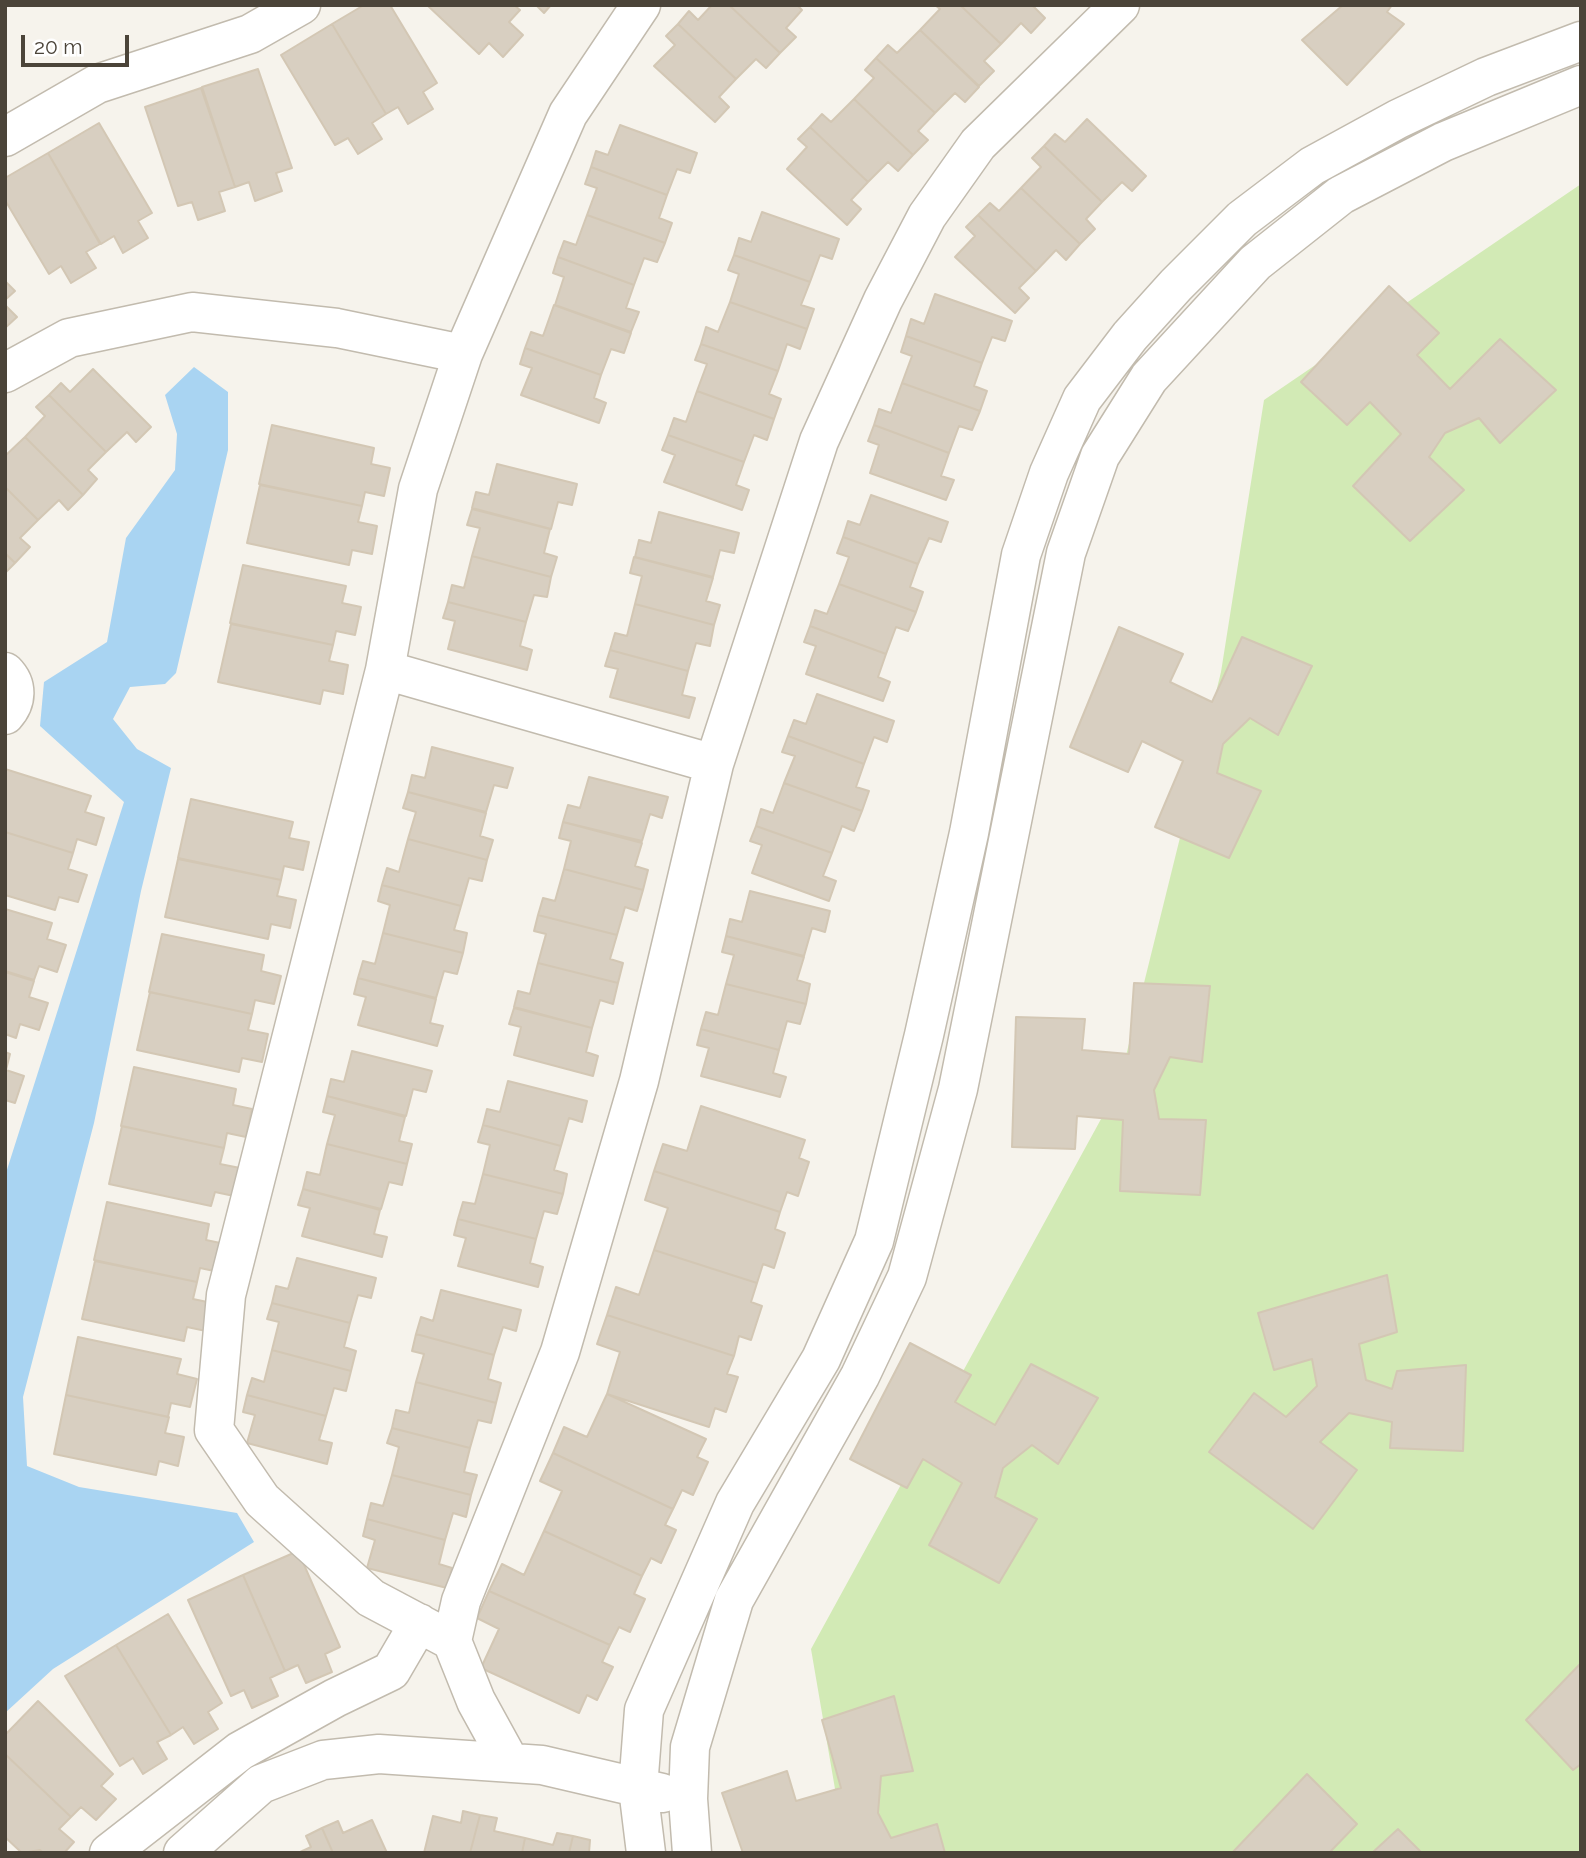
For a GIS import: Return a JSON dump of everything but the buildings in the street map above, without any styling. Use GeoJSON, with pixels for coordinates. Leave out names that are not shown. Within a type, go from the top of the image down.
{"type":"FeatureCollection","features":[{"type":"Feature","properties":{"kind":"street"},"geometry":{"type":"LineString","coordinates":[[5,137],[97,84],[250,34],[300,5]]}},
{"type":"Feature","properties":{"kind":"street"},"geometry":{"type":"LineString","coordinates":[[452,1642],[371,1598],[262,1500],[214,1430],[226,1295],[385,670],[418,489],[463,354],[568,114],[641,5]]}},
{"type":"Feature","properties":{"kind":"street"},"geometry":{"type":"LineString","coordinates":[[509,1762],[476,1701],[452,1642],[461,1601],[559,1352],[639,1081],[714,764],[819,441],[883,300],[927,216],[978,144],[1120,5]]}},
{"type":"Feature","properties":{"kind":"street"},"geometry":{"type":"LineString","coordinates":[[646,1853],[638,1788],[644,1710],[735,1503],[821,1359],[874,1241],[922,1048],[969,833],[1021,555],[1049,473],[1082,399],[1130,337],[1185,276],[1242,219],[1312,166],[1398,119],[1486,78],[1581,41]]}},
{"type":"Feature","properties":{"kind":"street"},"geometry":{"type":"LineString","coordinates":[[692,1853],[688,1799],[690,1747],[734,1600],[860,1376],[907,1278],[958,1089],[1066,553],[1100,456],[1149,378],[1246,272],[1341,195],[1443,142],[1581,85]]}},
{"type":"Feature","properties":{"kind":"street"},"geometry":{"type":"LineString","coordinates":[[5,373],[69,338],[192,312],[337,328],[463,354]]}},
{"type":"Feature","properties":{"kind":"street"},"geometry":{"type":"LineString","coordinates":[[385,670],[714,764]]}},
{"type":"Feature","properties":{"kind":"street"},"geometry":{"type":"LineString","coordinates":[[5,672],[14,685],[15,695],[5,715]]}},
{"type":"Feature","properties":{"kind":"street"},"geometry":{"type":"LineString","coordinates":[[108,1853],[240,1751],[335,1698],[391,1671],[419,1623]]}},
{"type":"Feature","properties":{"kind":"street"},"geometry":{"type":"LineString","coordinates":[[183,1853],[261,1784],[323,1760],[379,1754],[542,1765],[688,1799]]}},
{"type":"Feature","properties":{"kind":"green space"},"geometry":{"type":"Polygon","coordinates":[[[1581,184],[1581,1853],[846,1853],[811,1649],[1118,1088],[1221,672],[1264,400],[1581,184]]]}},
{"type":"Feature","properties":{"kind":"water"},"geometry":{"type":"Polygon","coordinates":[[[194,367],[228,392],[228,450],[176,673],[165,684],[130,687],[113,719],[137,749],[171,768],[141,891],[94,1123],[23,1397],[27,1466],[79,1487],[237,1513],[254,1542],[53,1669],[5,1713],[5,1176],[124,802],[40,726],[44,682],[107,642],[126,538],[175,470],[177,434],[165,395],[194,367]]]}}]}
